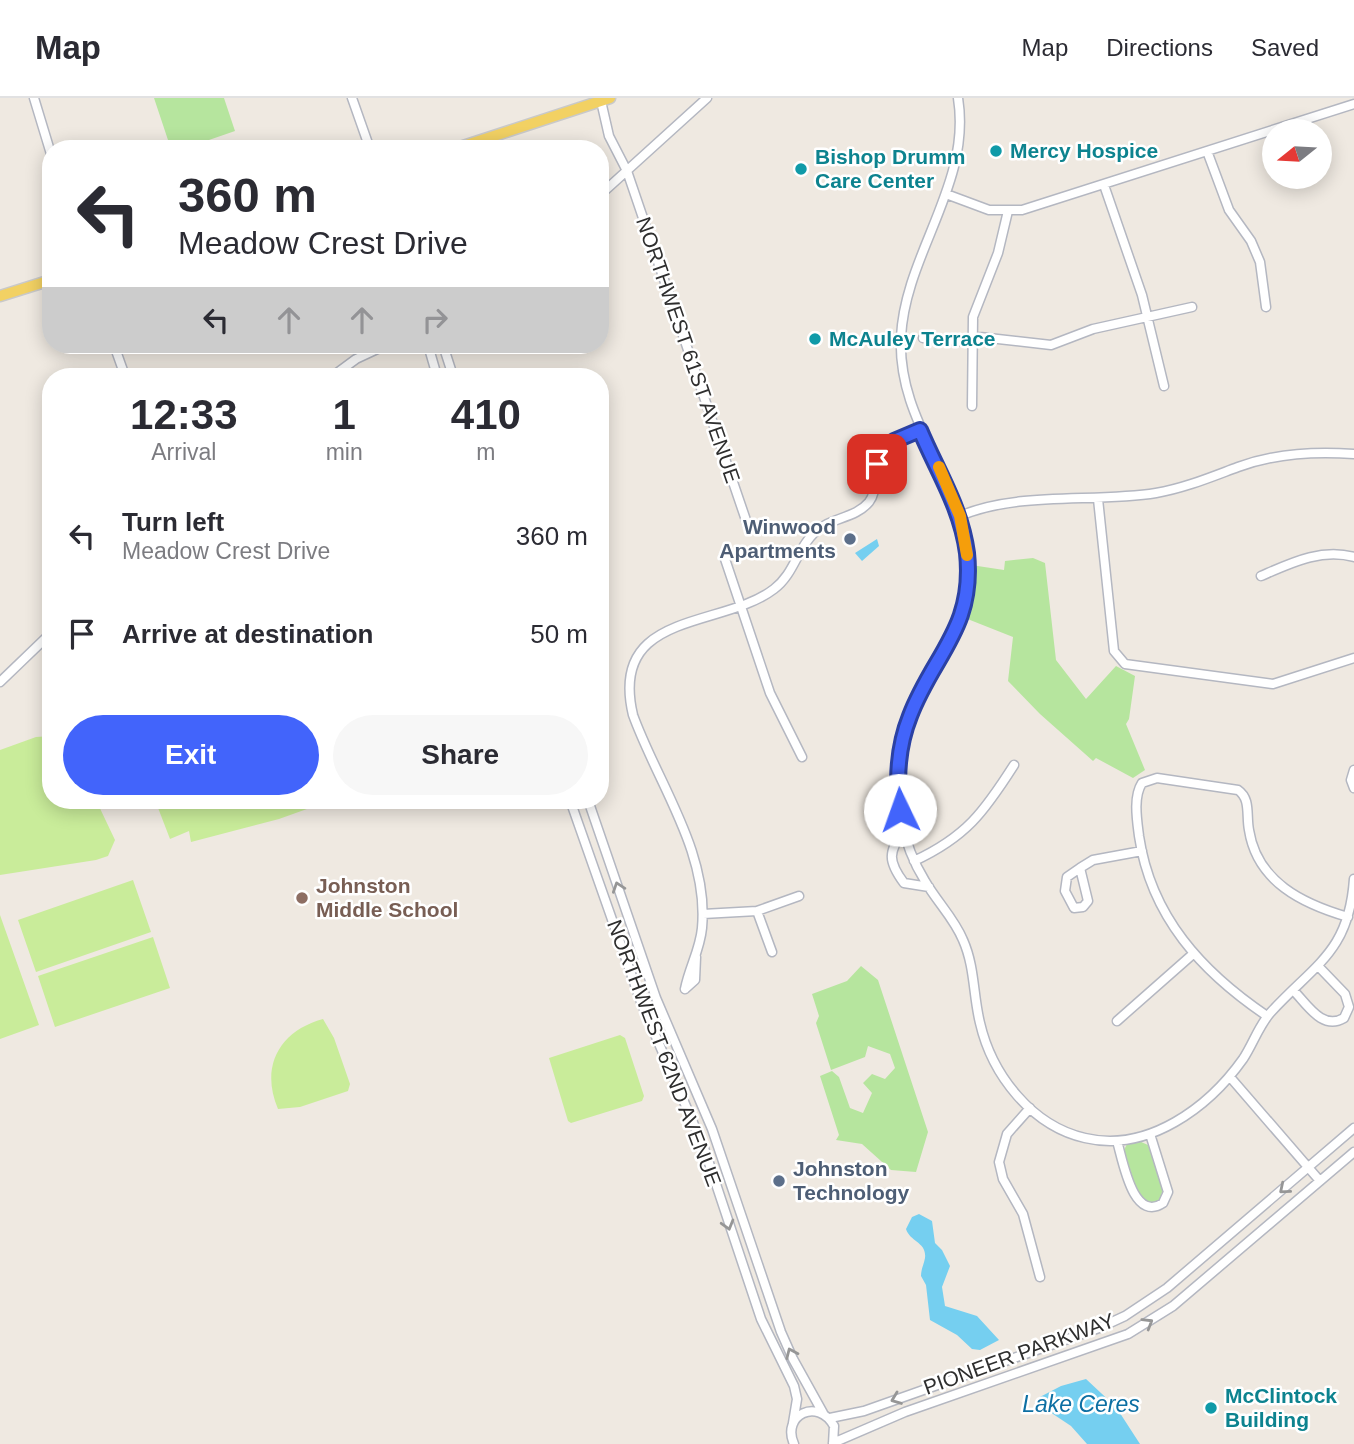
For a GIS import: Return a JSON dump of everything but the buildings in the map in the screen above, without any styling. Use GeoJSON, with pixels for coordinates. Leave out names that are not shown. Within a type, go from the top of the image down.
{"type":"FeatureCollection","features":[{"type":"Feature","properties":{"kind":"main road"},"geometry":{"type":"LineString","coordinates":[[481,140],[605,99]]}},
{"type":"Feature","properties":{"kind":"main road"},"geometry":{"type":"LineString","coordinates":[[0,296],[42,283]]}},
{"type":"Feature","properties":{"kind":"street"},"geometry":{"type":"LineString","coordinates":[[34,98],[47,140]]}},
{"type":"Feature","properties":{"kind":"street"},"geometry":{"type":"LineString","coordinates":[[352,98],[367,140]]}},
{"type":"Feature","properties":{"kind":"street"},"geometry":{"type":"LineString","coordinates":[[609,187],[707,98]]}},
{"type":"Feature","properties":{"kind":"street"},"geometry":{"type":"LineString","coordinates":[[958,98],[960,145],[946,194],[908,297],[901,337],[903,377],[912,412],[960,516],[967,556],[963,606],[953,639],[916,701],[904,735],[898,792],[903,829],[914,861],[966,945],[974,973],[980,1023],[991,1056],[1010,1087],[1030,1108],[1059,1129],[1074,1135],[1116,1141],[1150,1134],[1186,1115],[1230,1077],[1267,1016],[1319,967],[1336,945],[1349,917],[1354,879]]}},
{"type":"Feature","properties":{"kind":"street","name":"NORTHWEST 61ST AVENUE"},"geometry":{"type":"LineString","coordinates":[[605,99],[609,136],[627,171],[749,528]]}},
{"type":"Feature","properties":{"kind":"street"},"geometry":{"type":"LineString","coordinates":[[946,194],[977,207],[1008,211],[1042,205],[1354,104]]}},
{"type":"Feature","properties":{"kind":"street"},"geometry":{"type":"LineString","coordinates":[[1207,152],[1229,210],[1251,241],[1260,262],[1266,307]]}},
{"type":"Feature","properties":{"kind":"street"},"geometry":{"type":"LineString","coordinates":[[1104,185],[1148,317],[1164,386]]}},
{"type":"Feature","properties":{"kind":"street"},"geometry":{"type":"LineString","coordinates":[[972,406],[971,339],[977,303],[998,253],[1008,211]]}},
{"type":"Feature","properties":{"kind":"street"},"geometry":{"type":"LineString","coordinates":[[923,338],[1051,345],[1093,329],[1192,307]]}},
{"type":"Feature","properties":{"kind":"street"},"geometry":{"type":"LineString","coordinates":[[344,368],[367,354]]}},
{"type":"Feature","properties":{"kind":"street"},"geometry":{"type":"LineString","coordinates":[[696,957],[703,914],[696,864],[636,722],[631,704],[631,680],[639,657],[663,631],[685,622],[741,607],[779,586],[815,531],[836,518],[863,509],[875,490],[877,464],[884,451],[894,441],[920,430]]}},
{"type":"Feature","properties":{"kind":"street"},"geometry":{"type":"LineString","coordinates":[[960,516],[1002,504],[1098,499],[1182,487],[1239,466],[1293,453],[1354,454]]}},
{"type":"Feature","properties":{"kind":"street"},"geometry":{"type":"LineString","coordinates":[[1098,499],[1114,651],[1125,664],[1273,684],[1354,658]]}},
{"type":"Feature","properties":{"kind":"street"},"geometry":{"type":"LineString","coordinates":[[1261,576],[1312,556],[1333,553],[1354,556]]}},
{"type":"Feature","properties":{"kind":"street"},"geometry":{"type":"LineString","coordinates":[[724,556],[771,693],[802,757]]}},
{"type":"Feature","properties":{"kind":"street"},"geometry":{"type":"LineString","coordinates":[[0,682],[42,642]]}},
{"type":"Feature","properties":{"kind":"street"},"geometry":{"type":"LineString","coordinates":[[914,861],[946,846],[971,826],[1014,765]]}},
{"type":"Feature","properties":{"kind":"street"},"geometry":{"type":"LineString","coordinates":[[1354,770],[1351,780],[1354,788]]}},
{"type":"Feature","properties":{"kind":"street"},"geometry":{"type":"LineString","coordinates":[[1267,1016],[1239,997],[1193,954],[1167,918],[1156,896],[1142,851],[1137,791],[1142,783],[1157,778],[1238,790],[1247,800],[1251,840],[1270,876],[1308,904],[1349,917]]}},
{"type":"Feature","properties":{"kind":"street","name":"NORTHWEST 62ND AVENUE"},"geometry":{"type":"LineString","coordinates":[[573,809],[641,1002],[705,1148],[761,1319],[793,1386],[797,1399],[791,1432],[794,1444]]}},
{"type":"Feature","properties":{"kind":"street","name":"NORTHWEST 62ND AVENUE"},"geometry":{"type":"LineString","coordinates":[[591,809],[656,998],[712,1129],[782,1332],[793,1359],[827,1415]]}},
{"type":"Feature","properties":{"kind":"street"},"geometry":{"type":"LineString","coordinates":[[903,829],[891,849],[892,867],[904,883],[929,887]]}},
{"type":"Feature","properties":{"kind":"street"},"geometry":{"type":"LineString","coordinates":[[1080,868],[1088,901],[1083,907],[1074,908],[1065,891],[1067,877],[1080,868],[1093,860],[1142,851]]}},
{"type":"Feature","properties":{"kind":"street"},"geometry":{"type":"LineString","coordinates":[[703,914],[757,911],[799,896]]}},
{"type":"Feature","properties":{"kind":"street"},"geometry":{"type":"LineString","coordinates":[[757,911],[772,952]]}},
{"type":"Feature","properties":{"kind":"street"},"geometry":{"type":"LineString","coordinates":[[1117,1021],[1193,954]]}},
{"type":"Feature","properties":{"kind":"street"},"geometry":{"type":"LineString","coordinates":[[1293,990],[1321,1020],[1332,1023],[1344,1018],[1349,1007],[1345,995],[1319,967]]}},
{"type":"Feature","properties":{"kind":"street"},"geometry":{"type":"LineString","coordinates":[[1230,1077],[1320,1181]]}},
{"type":"Feature","properties":{"kind":"street"},"geometry":{"type":"LineString","coordinates":[[1030,1108],[1007,1134],[999,1162],[1003,1179],[1023,1214],[1040,1277]]}},
{"type":"Feature","properties":{"kind":"street","name":"PIONEER PARKWAY"},"geometry":{"type":"LineString","coordinates":[[793,1423],[806,1412],[827,1415],[864,1411],[1125,1316],[1167,1288],[1354,1128]]}},
{"type":"Feature","properties":{"kind":"street"},"geometry":{"type":"LineString","coordinates":[[1116,1141],[1139,1202],[1144,1206],[1158,1206],[1167,1199],[1168,1186],[1150,1134]]}},
{"type":"Feature","properties":{"kind":"street","name":"PIONEER PARKWAY"},"geometry":{"type":"LineString","coordinates":[[833,1443],[894,1417],[1128,1334],[1173,1306],[1354,1152]]}},
{"type":"Feature","properties":{"kind":"street"},"geometry":{"type":"LineString","coordinates":[[827,1415],[836,1434],[833,1443]]}},
{"type":"Feature","properties":{"kind":"green space"},"geometry":{"type":"Polygon","coordinates":[[[154,98],[224,98],[235,131],[209,140],[168,140],[154,98]]]}},
{"type":"Feature","properties":{"kind":"green space"},"geometry":{"type":"Polygon","coordinates":[[[1033,558],[1045,563],[1056,660],[1086,699],[1116,666],[1135,676],[1126,724],[1145,770],[1133,778],[1096,758],[1093,761],[1008,681],[1013,637],[965,618],[971,565],[1004,570],[1005,561],[1033,558]]]}},
{"type":"Feature","properties":{"kind":"green space"},"geometry":{"type":"Polygon","coordinates":[[[42,737],[42,809],[100,809],[115,840],[108,856],[96,860],[0,875],[0,750],[42,737]]]}},
{"type":"Feature","properties":{"kind":"green space"},"geometry":{"type":"Polygon","coordinates":[[[158,809],[307,809],[191,842],[189,831],[170,839],[158,809]]]}},
{"type":"Feature","properties":{"kind":"green space"},"geometry":{"type":"Polygon","coordinates":[[[133,880],[151,932],[36,972],[18,920],[133,880]]]}},
{"type":"Feature","properties":{"kind":"green space"},"geometry":{"type":"Polygon","coordinates":[[[0,915],[39,1025],[0,1039],[0,915]]]}},
{"type":"Feature","properties":{"kind":"green space"},"geometry":{"type":"Polygon","coordinates":[[[153,937],[170,988],[55,1027],[38,976],[153,937]]]}},
{"type":"Feature","properties":{"kind":"green space"},"geometry":{"type":"Polygon","coordinates":[[[861,966],[878,980],[928,1132],[916,1172],[891,1170],[862,1144],[836,1140],[839,1135],[820,1076],[832,1071],[839,1077],[850,1108],[863,1113],[872,1093],[863,1083],[872,1074],[885,1079],[895,1068],[890,1054],[868,1046],[865,1057],[831,1070],[816,1023],[819,1016],[812,994],[847,981],[861,966]]]}},
{"type":"Feature","properties":{"kind":"green space"},"geometry":{"type":"Polygon","coordinates":[[[323,1019],[334,1038],[350,1084],[348,1091],[300,1107],[278,1109],[271,1079],[277,1053],[295,1032],[323,1019]]]}},
{"type":"Feature","properties":{"kind":"green space"},"geometry":{"type":"Polygon","coordinates":[[[620,1035],[625,1038],[644,1096],[642,1101],[571,1123],[568,1121],[549,1058],[620,1035]]]}},
{"type":"Feature","properties":{"kind":"green space"},"geometry":{"type":"Polygon","coordinates":[[[1139,1141],[1148,1145],[1163,1188],[1160,1200],[1150,1205],[1138,1196],[1124,1150],[1127,1144],[1139,1141]]]}},
{"type":"Feature","properties":{"kind":"water"},"geometry":{"type":"Polygon","coordinates":[[[877,539],[879,546],[862,561],[855,553],[877,539]]]}},
{"type":"Feature","properties":{"kind":"water"},"geometry":{"type":"Polygon","coordinates":[[[919,1214],[932,1221],[935,1243],[950,1266],[942,1287],[945,1306],[977,1316],[999,1340],[980,1350],[972,1349],[957,1335],[930,1320],[926,1285],[921,1276],[925,1253],[906,1229],[912,1217],[919,1214]]]}},
{"type":"Feature","properties":{"kind":"water","name":"Lake Ceres"},"geometry":{"type":"Polygon","coordinates":[[[1086,1379],[1116,1407],[1140,1444],[1087,1444],[1071,1426],[1038,1404],[1038,1398],[1061,1386],[1086,1379]]]}},
{"type":"Feature","properties":{"kind":"slow traffic"},"geometry":{"type":"LineString","coordinates":[[939,467],[960,516],[967,555]]}},
{"type":"Feature","properties":{"kind":"place","name":"Mercy Hospice"},"geometry":{"type":"Point","coordinates":[996,151]}},
{"type":"Feature","properties":{"kind":"place","name":"Bishop Drumm Care Center"},"geometry":{"type":"Point","coordinates":[801,169]}},
{"type":"Feature","properties":{"kind":"place","name":"McAuley Terrace"},"geometry":{"type":"Point","coordinates":[815,339]}},
{"type":"Feature","properties":{"kind":"place","name":"Winwood Apartments"},"geometry":{"type":"Point","coordinates":[850,539]}},
{"type":"Feature","properties":{"kind":"place","name":"Johnston Middle School"},"geometry":{"type":"Point","coordinates":[302,898]}},
{"type":"Feature","properties":{"kind":"place","name":"Johnston Technology"},"geometry":{"type":"Point","coordinates":[779,1181]}},
{"type":"Feature","properties":{"kind":"place","name":"McClintock Building"},"geometry":{"type":"Point","coordinates":[1211,1408]}},
{"type":"Feature","properties":{"kind":"route"},"geometry":{"type":"LineString","coordinates":[[877,464],[894,441],[920,430],[960,516],[967,556],[966,590],[953,639],[916,701],[904,735],[898,773],[900,810]]}}]}
